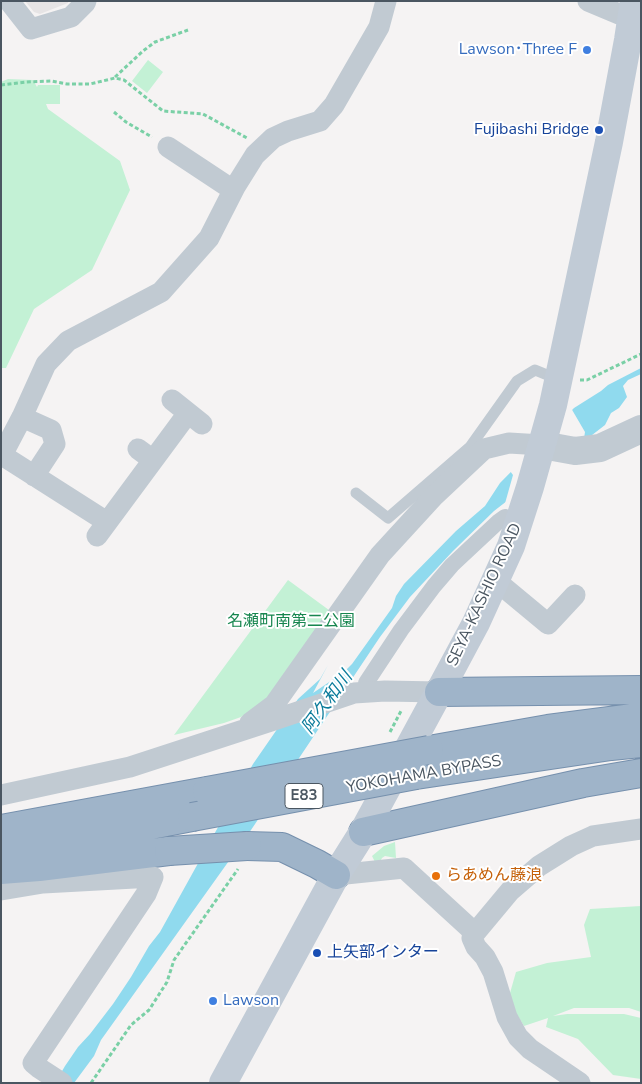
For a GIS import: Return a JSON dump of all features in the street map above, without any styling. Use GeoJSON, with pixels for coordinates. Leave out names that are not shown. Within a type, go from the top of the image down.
{"type":"FeatureCollection","features":[{"type":"Feature","properties":{"kind":"highway"},"geometry":{"type":"LineString","coordinates":[[439,692],[641,690]]}},
{"type":"Feature","properties":{"kind":"highway","name":"YOKOHAMA BYPASS"},"geometry":{"type":"LineString","coordinates":[[1,828],[548,729],[641,717]]}},
{"type":"Feature","properties":{"kind":"highway","name":"YOKOHAMA BYPASS"},"geometry":{"type":"LineString","coordinates":[[1,854],[416,775],[602,747],[641,743]]}},
{"type":"Feature","properties":{"kind":"highway"},"geometry":{"type":"LineString","coordinates":[[363,832],[583,783],[641,773]]}},
{"type":"Feature","properties":{"kind":"highway"},"geometry":{"type":"LineString","coordinates":[[1,870],[169,851],[243,857],[282,847],[336,875]]}},
{"type":"Feature","properties":{"kind":"main road","name":"SEYA-KASHIO ROAD"},"geometry":{"type":"LineString","coordinates":[[223,1083],[336,875],[363,832],[439,692],[476,623],[511,546],[553,405],[608,142],[633,10]]}},
{"type":"Feature","properties":{"kind":"street"},"geometry":{"type":"LineString","coordinates":[[9,1],[31,29],[71,17],[86,1]]}},
{"type":"Feature","properties":{"kind":"street"},"geometry":{"type":"LineString","coordinates":[[187,412],[145,454],[102,529],[34,476],[2,456],[46,364],[68,341],[161,292],[209,238],[233,190],[254,155],[273,138],[320,121],[334,106],[379,27],[386,1]]}},
{"type":"Feature","properties":{"kind":"street"},"geometry":{"type":"LineString","coordinates":[[588,1],[633,10]]}},
{"type":"Feature","properties":{"kind":"street"},"geometry":{"type":"LineString","coordinates":[[168,147],[233,190]]}},
{"type":"Feature","properties":{"kind":"street"},"geometry":{"type":"LineString","coordinates":[[22,417],[51,430],[55,444],[34,476]]}},
{"type":"Feature","properties":{"kind":"street"},"geometry":{"type":"LineString","coordinates":[[240,731],[274,705],[380,555],[435,495],[484,449],[509,443],[542,445],[575,451],[600,448],[641,429]]}},
{"type":"Feature","properties":{"kind":"street"},"geometry":{"type":"LineString","coordinates":[[360,688],[434,586],[452,565],[505,517]]}},
{"type":"Feature","properties":{"kind":"street"},"geometry":{"type":"LineString","coordinates":[[496,580],[548,624],[576,595]]}},
{"type":"Feature","properties":{"kind":"street"},"geometry":{"type":"LineString","coordinates":[[1,796],[130,767],[271,721],[360,688],[439,692]]}},
{"type":"Feature","properties":{"kind":"street"},"geometry":{"type":"LineString","coordinates":[[580,1083],[530,1049],[518,1037],[507,1017],[493,972],[486,957],[476,947],[472,938],[510,891],[539,866],[571,846],[593,836],[641,829]]}},
{"type":"Feature","properties":{"kind":"street"},"geometry":{"type":"LineString","coordinates":[[336,875],[404,868],[475,933]]}},
{"type":"Feature","properties":{"kind":"street"},"geometry":{"type":"LineString","coordinates":[[1,890],[43,883],[153,877],[146,894],[33,1063],[62,1083]]}},
{"type":"Feature","properties":{"kind":"lane"},"geometry":{"type":"LineString","coordinates":[[356,493],[388,518],[470,446],[516,382],[535,370],[557,379]]}},
{"type":"Feature","properties":{"kind":"path"},"geometry":{"type":"LineString","coordinates":[[115,78],[155,42],[188,30]]}},
{"type":"Feature","properties":{"kind":"path"},"geometry":{"type":"LineString","coordinates":[[1,85],[51,81],[90,84],[115,78],[124,80],[164,111],[203,114],[235,130],[262,148]]}},
{"type":"Feature","properties":{"kind":"path"},"geometry":{"type":"LineString","coordinates":[[114,112],[143,132]]}},
{"type":"Feature","properties":{"kind":"path"},"geometry":{"type":"LineString","coordinates":[[557,379],[587,380],[641,354]]}},
{"type":"Feature","properties":{"kind":"path"},"geometry":{"type":"LineString","coordinates":[[388,735],[411,692]]}},
{"type":"Feature","properties":{"kind":"path"},"geometry":{"type":"LineString","coordinates":[[91,1083],[131,1025],[149,1010],[167,982],[174,960],[243,857]]}},
{"type":"Feature","properties":{"kind":"shaded area"},"geometry":{"type":"Polygon","coordinates":[[[25,1],[68,1],[68,3],[40,14],[34,12],[25,1]]]}},
{"type":"Feature","properties":{"kind":"green space"},"geometry":{"type":"Polygon","coordinates":[[[148,60],[163,72],[147,93],[132,81],[148,60]]]}},
{"type":"Feature","properties":{"kind":"green space"},"geometry":{"type":"Polygon","coordinates":[[[8,79],[33,80],[37,87],[38,85],[60,85],[60,104],[46,104],[48,109],[120,161],[130,190],[92,270],[34,309],[6,368],[1,368],[1,82],[8,79]]]}},
{"type":"Feature","properties":{"kind":"green space","name":"名瀬町南第二公園"},"geometry":{"type":"Polygon","coordinates":[[[288,580],[333,613],[265,701],[241,717],[174,735],[288,580]]]}},
{"type":"Feature","properties":{"kind":"green space"},"geometry":{"type":"Polygon","coordinates":[[[395,842],[396,858],[385,856],[375,862],[372,856],[384,846],[395,842]]]}},
{"type":"Feature","properties":{"kind":"green space"},"geometry":{"type":"Polygon","coordinates":[[[641,906],[641,1012],[629,1008],[574,1008],[553,1016],[567,1014],[624,1014],[641,1018],[641,1079],[613,1075],[578,1039],[546,1027],[548,1018],[524,1026],[508,1000],[516,972],[547,963],[591,957],[584,925],[590,909],[641,906]]]}},
{"type":"Feature","properties":{"kind":"water","name":"阿久和川"},"geometry":{"type":"Polygon","coordinates":[[[641,368],[641,374],[628,380],[623,386],[627,397],[619,408],[611,413],[605,425],[494,511],[410,597],[380,637],[251,830],[101,1040],[94,1056],[74,1083],[55,1083],[78,1047],[113,1004],[149,946],[160,932],[253,764],[298,699],[320,679],[328,665],[313,693],[344,672],[352,664],[392,608],[396,596],[404,584],[456,531],[485,506],[500,483],[574,408],[608,385],[641,368]]]}},
{"type":"Feature","properties":{"kind":"pier"},"geometry":{"type":"Polygon","coordinates":[[[571,408],[585,432],[583,445],[504,507],[513,475],[510,471],[571,408]]]}},
{"type":"Feature","properties":{"kind":"place","name":"Lawson･Three F"},"geometry":{"type":"Point","coordinates":[587,50]}},
{"type":"Feature","properties":{"kind":"place","name":"Fujibashi Bridge"},"geometry":{"type":"Point","coordinates":[599,130]}},
{"type":"Feature","properties":{"kind":"place","name":"らあめん藤浪"},"geometry":{"type":"Point","coordinates":[436,876]}},
{"type":"Feature","properties":{"kind":"place","name":"上矢部インター"},"geometry":{"type":"Point","coordinates":[317,953]}},
{"type":"Feature","properties":{"kind":"place","name":"Lawson"},"geometry":{"type":"Point","coordinates":[213,1001]}}]}
